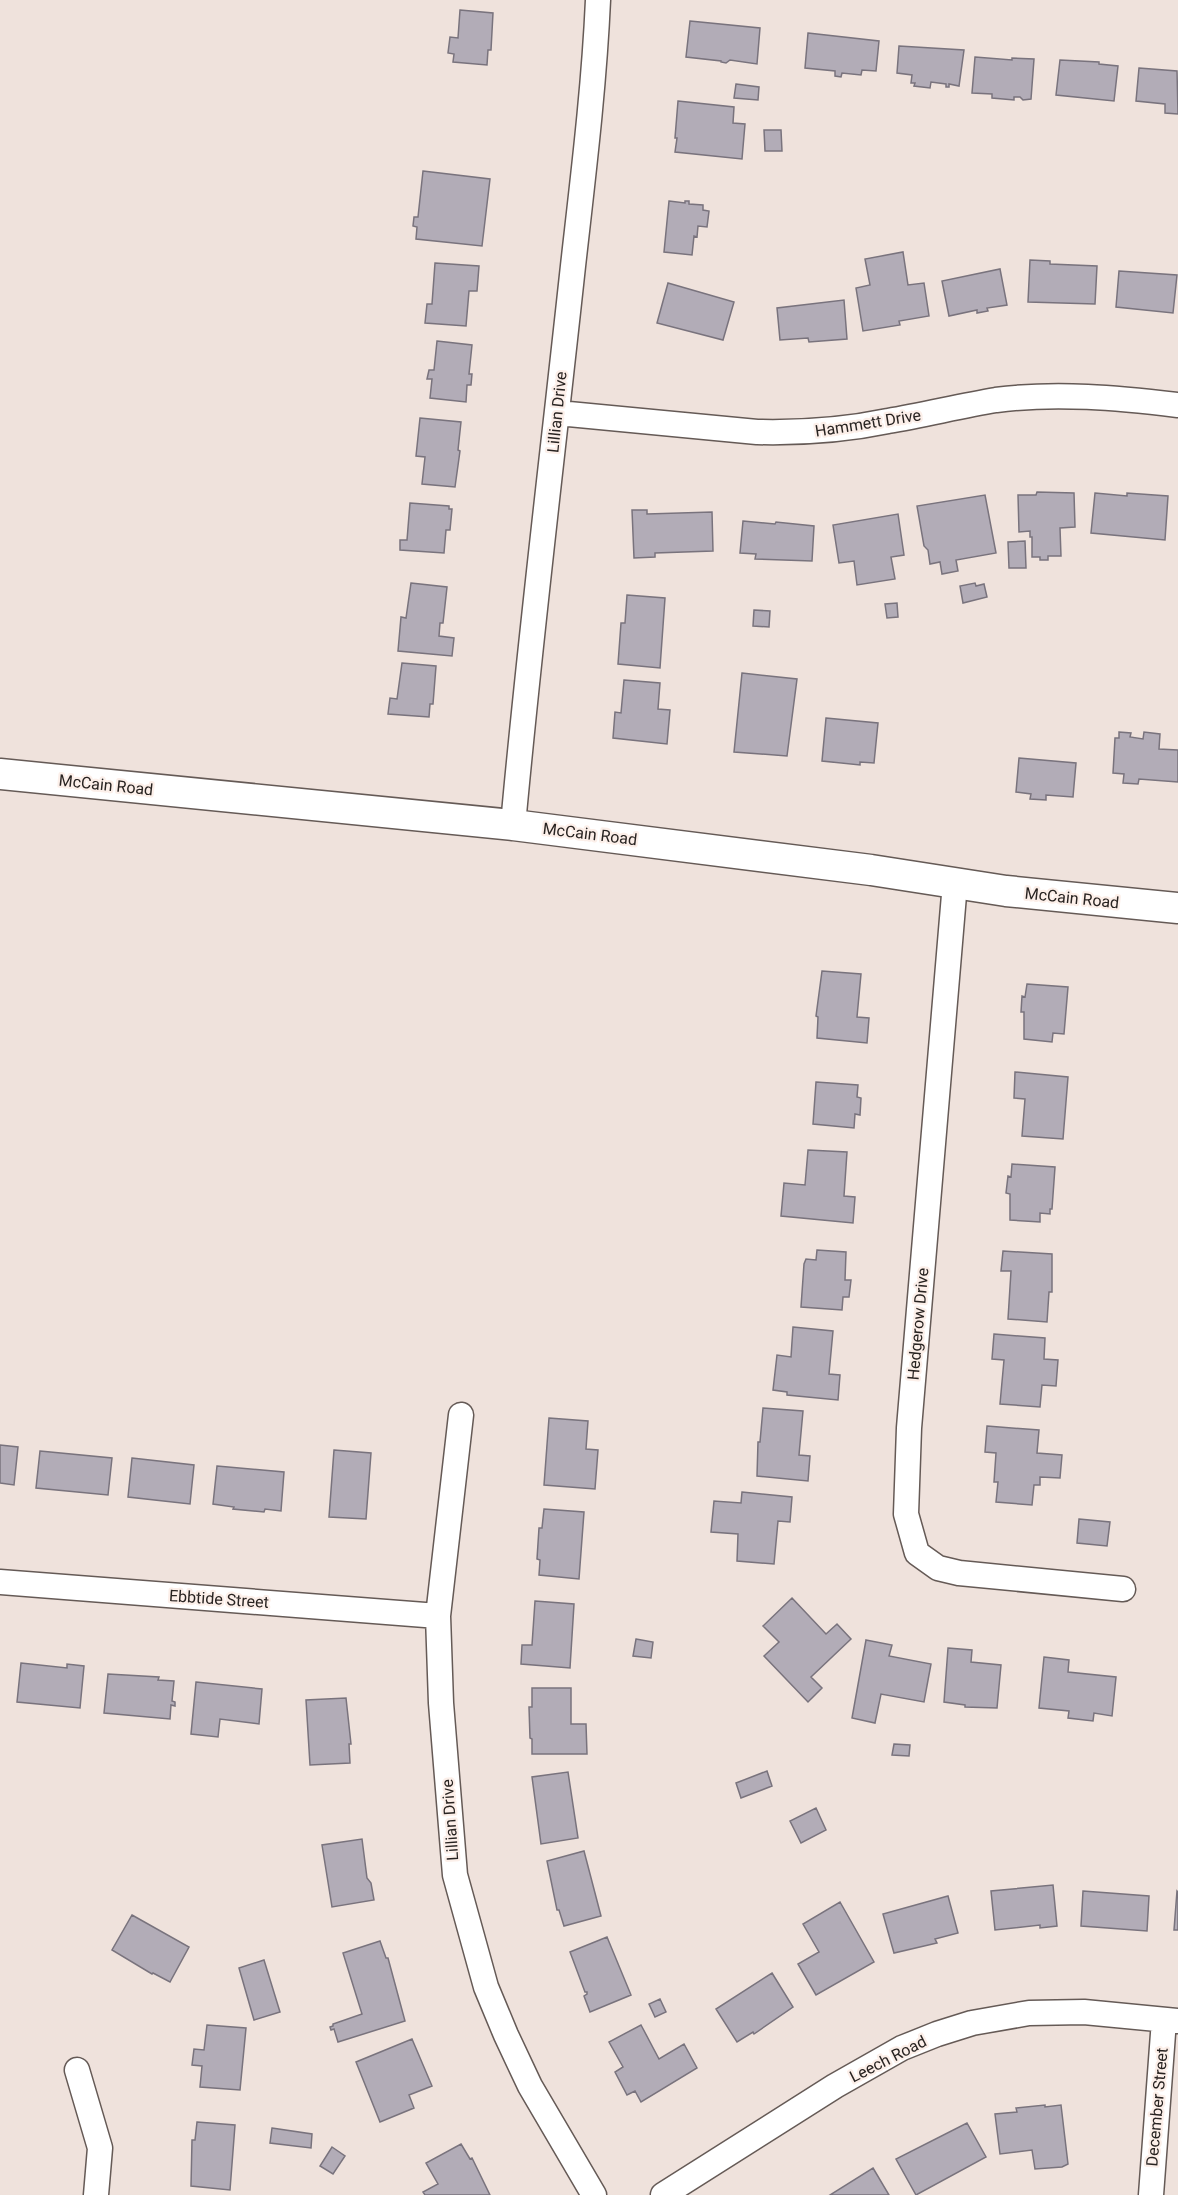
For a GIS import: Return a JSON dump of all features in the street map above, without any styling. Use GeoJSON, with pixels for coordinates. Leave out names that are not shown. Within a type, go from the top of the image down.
{"type":"FeatureCollection","features":[{"type":"Feature","properties":{"kind":"street","name":"Lillian Drive"},"geometry":{"type":"LineString","coordinates":[[513,825],[538,572],[558,413],[593,81],[598,0]]}},
{"type":"Feature","properties":{"kind":"street","name":"Hammett Drive"},"geometry":{"type":"LineString","coordinates":[[558,413],[785,433],[886,422],[996,400],[1019,398],[1076,396],[1178,405]]}},
{"type":"Feature","properties":{"kind":"street","name":"McCain Road"},"geometry":{"type":"LineString","coordinates":[[0,774],[513,825],[650,841],[1006,891],[1178,908]]}},
{"type":"Feature","properties":{"kind":"street","name":"Hedgerow Drive"},"geometry":{"type":"LineString","coordinates":[[954,883],[909,1428],[906,1515],[917,1553],[938,1568],[959,1573],[1123,1589]]}},
{"type":"Feature","properties":{"kind":"street","name":"Lillian Drive"},"geometry":{"type":"LineString","coordinates":[[461,1415],[438,1616],[441,1703],[455,1875],[486,1987],[506,2035],[530,2086],[594,2195]]}},
{"type":"Feature","properties":{"kind":"street","name":"Ebbtide Street"},"geometry":{"type":"LineString","coordinates":[[0,1582],[438,1616]]}},
{"type":"Feature","properties":{"kind":"street","name":"Leech Road"},"geometry":{"type":"LineString","coordinates":[[663,2195],[835,2086],[902,2048],[937,2034],[972,2023],[1029,2013],[1084,2012],[1171,2020]]}},
{"type":"Feature","properties":{"kind":"street","name":"December Street"},"geometry":{"type":"LineString","coordinates":[[1150,2195],[1171,2020]]}},
{"type":"Feature","properties":{"kind":"street"},"geometry":{"type":"LineString","coordinates":[[77,2070],[100,2148],[96,2195]]}},
{"type":"Feature","properties":{"kind":"building"},"geometry":{"type":"Polygon","coordinates":[[[460,10],[493,13],[491,50],[488,50],[487,65],[453,62],[454,54],[448,53],[450,37],[458,38],[460,10]]]}},
{"type":"Feature","properties":{"kind":"building"},"geometry":{"type":"Polygon","coordinates":[[[690,21],[760,28],[757,64],[730,60],[726,63],[686,57],[690,21]]]}},
{"type":"Feature","properties":{"kind":"building"},"geometry":{"type":"Polygon","coordinates":[[[808,33],[879,41],[876,71],[862,70],[861,75],[842,73],[841,77],[835,76],[835,71],[805,68],[808,33]]]}},
{"type":"Feature","properties":{"kind":"building"},"geometry":{"type":"Polygon","coordinates":[[[899,46],[964,50],[959,86],[949,84],[949,87],[946,87],[946,84],[931,82],[930,88],[914,86],[915,83],[911,83],[912,75],[897,73],[899,46]]]}},
{"type":"Feature","properties":{"kind":"building"},"geometry":{"type":"Polygon","coordinates":[[[975,57],[1034,59],[1031,99],[992,98],[992,94],[972,93],[975,57]]]}},
{"type":"Feature","properties":{"kind":"building"},"geometry":{"type":"Polygon","coordinates":[[[1060,60],[1099,62],[1099,64],[1118,66],[1114,101],[1056,95],[1060,60]]]}},
{"type":"Feature","properties":{"kind":"building"},"geometry":{"type":"Polygon","coordinates":[[[1139,68],[1177,71],[1178,114],[1165,113],[1165,104],[1136,101],[1139,68]]]}},
{"type":"Feature","properties":{"kind":"building"},"geometry":{"type":"Polygon","coordinates":[[[736,84],[759,87],[758,100],[734,98],[736,84]]]}},
{"type":"Feature","properties":{"kind":"building"},"geometry":{"type":"Polygon","coordinates":[[[678,101],[734,107],[733,123],[745,124],[742,159],[675,152],[678,101]]]}},
{"type":"Feature","properties":{"kind":"building"},"geometry":{"type":"Polygon","coordinates":[[[764,130],[781,130],[782,151],[765,151],[764,130]]]}},
{"type":"Feature","properties":{"kind":"building"},"geometry":{"type":"Polygon","coordinates":[[[423,171],[490,179],[482,246],[416,239],[417,227],[413,226],[414,217],[418,217],[423,171]]]}},
{"type":"Feature","properties":{"kind":"building"},"geometry":{"type":"Polygon","coordinates":[[[669,201],[685,203],[689,201],[689,204],[703,205],[703,210],[709,211],[707,227],[698,226],[697,237],[694,236],[692,255],[664,252],[669,201]]]}},
{"type":"Feature","properties":{"kind":"building"},"geometry":{"type":"Polygon","coordinates":[[[903,252],[908,285],[924,283],[929,316],[899,321],[900,325],[863,331],[856,288],[870,285],[865,259],[903,252]]]}},
{"type":"Feature","properties":{"kind":"building"},"geometry":{"type":"Polygon","coordinates":[[[1030,260],[1050,261],[1050,264],[1097,266],[1095,304],[1028,302],[1030,260]]]}},
{"type":"Feature","properties":{"kind":"building"},"geometry":{"type":"Polygon","coordinates":[[[435,263],[479,266],[477,291],[469,291],[466,326],[425,323],[427,304],[432,304],[435,263]]]}},
{"type":"Feature","properties":{"kind":"building"},"geometry":{"type":"Polygon","coordinates":[[[1000,269],[1007,305],[987,308],[988,311],[977,313],[977,310],[949,316],[942,281],[1000,269]]]}},
{"type":"Feature","properties":{"kind":"building"},"geometry":{"type":"Polygon","coordinates":[[[1119,271],[1177,275],[1173,313],[1116,307],[1119,271]]]}},
{"type":"Feature","properties":{"kind":"building"},"geometry":{"type":"Polygon","coordinates":[[[668,283],[734,302],[723,340],[657,323],[668,283]]]}},
{"type":"Feature","properties":{"kind":"building"},"geometry":{"type":"Polygon","coordinates":[[[844,300],[847,339],[809,342],[808,338],[780,340],[777,308],[844,300]]]}},
{"type":"Feature","properties":{"kind":"building"},"geometry":{"type":"Polygon","coordinates":[[[437,341],[472,345],[469,374],[472,374],[471,385],[467,385],[466,402],[430,398],[432,379],[427,379],[429,370],[434,370],[437,341]]]}},
{"type":"Feature","properties":{"kind":"building"},"geometry":{"type":"Polygon","coordinates":[[[420,418],[461,422],[455,487],[422,484],[425,457],[416,456],[420,418]]]}},
{"type":"Feature","properties":{"kind":"building"},"geometry":{"type":"Polygon","coordinates":[[[1037,492],[1074,493],[1075,527],[1060,528],[1061,556],[1048,556],[1048,560],[1032,557],[1030,531],[1019,532],[1018,495],[1036,495],[1037,492]]]}},
{"type":"Feature","properties":{"kind":"building"},"geometry":{"type":"Polygon","coordinates":[[[1095,493],[1168,496],[1165,540],[1091,533],[1095,493]]]}},
{"type":"Feature","properties":{"kind":"building"},"geometry":{"type":"Polygon","coordinates":[[[985,495],[996,553],[956,560],[958,571],[942,574],[940,562],[930,564],[928,550],[924,546],[917,506],[985,495]]]}},
{"type":"Feature","properties":{"kind":"building"},"geometry":{"type":"Polygon","coordinates":[[[410,503],[449,506],[449,509],[452,509],[450,530],[446,530],[444,553],[400,550],[400,540],[407,540],[410,503]]]}},
{"type":"Feature","properties":{"kind":"building"},"geometry":{"type":"Polygon","coordinates":[[[632,510],[647,510],[647,514],[712,512],[713,551],[655,553],[655,557],[634,558],[632,510]]]}},
{"type":"Feature","properties":{"kind":"building"},"geometry":{"type":"Polygon","coordinates":[[[898,514],[904,555],[891,557],[895,579],[857,585],[854,561],[839,563],[833,525],[898,514]]]}},
{"type":"Feature","properties":{"kind":"building"},"geometry":{"type":"Polygon","coordinates":[[[743,521],[814,526],[812,561],[755,559],[756,554],[740,553],[743,521]]]}},
{"type":"Feature","properties":{"kind":"building"},"geometry":{"type":"Polygon","coordinates":[[[1025,541],[1026,568],[1009,568],[1008,542],[1025,541]]]}},
{"type":"Feature","properties":{"kind":"building"},"geometry":{"type":"Polygon","coordinates":[[[411,583],[447,587],[443,623],[440,623],[439,636],[454,638],[452,656],[398,651],[401,617],[406,618],[411,583]]]}},
{"type":"Feature","properties":{"kind":"building"},"geometry":{"type":"Polygon","coordinates":[[[975,583],[976,586],[984,584],[987,597],[963,603],[960,586],[975,583]]]}},
{"type":"Feature","properties":{"kind":"building"},"geometry":{"type":"Polygon","coordinates":[[[627,595],[665,598],[660,668],[618,664],[621,623],[625,623],[627,595]]]}},
{"type":"Feature","properties":{"kind":"building"},"geometry":{"type":"Polygon","coordinates":[[[897,603],[898,617],[887,618],[885,604],[897,603]]]}},
{"type":"Feature","properties":{"kind":"building"},"geometry":{"type":"Polygon","coordinates":[[[754,610],[770,611],[769,627],[753,626],[754,610]]]}},
{"type":"Feature","properties":{"kind":"building"},"geometry":{"type":"Polygon","coordinates":[[[402,663],[436,666],[433,704],[430,704],[429,717],[388,714],[390,698],[397,699],[402,663]]]}},
{"type":"Feature","properties":{"kind":"building"},"geometry":{"type":"Polygon","coordinates":[[[742,673],[797,679],[787,756],[734,752],[742,673]]]}},
{"type":"Feature","properties":{"kind":"building"},"geometry":{"type":"Polygon","coordinates":[[[624,680],[660,683],[658,709],[670,710],[667,744],[613,738],[615,712],[621,713],[624,680]]]}},
{"type":"Feature","properties":{"kind":"building"},"geometry":{"type":"Polygon","coordinates":[[[826,718],[878,723],[874,763],[860,762],[860,765],[822,761],[826,718]]]}},
{"type":"Feature","properties":{"kind":"building"},"geometry":{"type":"Polygon","coordinates":[[[1119,732],[1131,733],[1130,737],[1143,739],[1144,732],[1160,734],[1159,749],[1178,750],[1178,782],[1139,779],[1138,784],[1123,783],[1124,774],[1113,773],[1115,738],[1119,738],[1119,732]]]}},
{"type":"Feature","properties":{"kind":"building"},"geometry":{"type":"Polygon","coordinates":[[[1019,758],[1076,763],[1073,797],[1046,795],[1046,800],[1030,799],[1031,794],[1016,792],[1019,758]]]}},
{"type":"Feature","properties":{"kind":"building"},"geometry":{"type":"Polygon","coordinates":[[[822,971],[861,974],[857,1017],[869,1018],[867,1043],[817,1038],[818,1017],[816,1016],[822,971]]]}},
{"type":"Feature","properties":{"kind":"building"},"geometry":{"type":"Polygon","coordinates":[[[1027,984],[1068,987],[1064,1034],[1053,1033],[1052,1042],[1024,1039],[1024,1012],[1021,1012],[1022,996],[1025,997],[1027,984]]]}},
{"type":"Feature","properties":{"kind":"building"},"geometry":{"type":"Polygon","coordinates":[[[1015,1072],[1068,1077],[1063,1139],[1022,1136],[1025,1099],[1014,1098],[1015,1072]]]}},
{"type":"Feature","properties":{"kind":"building"},"geometry":{"type":"Polygon","coordinates":[[[816,1082],[858,1085],[857,1097],[861,1098],[860,1115],[855,1114],[854,1128],[813,1124],[816,1082]]]}},
{"type":"Feature","properties":{"kind":"building"},"geometry":{"type":"Polygon","coordinates":[[[808,1150],[847,1152],[844,1196],[855,1197],[853,1223],[781,1216],[784,1183],[805,1185],[808,1150]]]}},
{"type":"Feature","properties":{"kind":"building"},"geometry":{"type":"Polygon","coordinates":[[[1012,1164],[1055,1167],[1052,1209],[1050,1209],[1050,1214],[1040,1213],[1040,1222],[1010,1220],[1010,1194],[1006,1193],[1012,1164]]]}},
{"type":"Feature","properties":{"kind":"building"},"geometry":{"type":"Polygon","coordinates":[[[817,1250],[846,1252],[845,1280],[851,1280],[849,1297],[843,1297],[842,1310],[801,1307],[804,1264],[806,1259],[816,1260],[817,1250]]]}},
{"type":"Feature","properties":{"kind":"building"},"geometry":{"type":"Polygon","coordinates":[[[1003,1251],[1052,1254],[1052,1292],[1049,1292],[1047,1322],[1008,1319],[1011,1271],[1001,1271],[1003,1251]]]}},
{"type":"Feature","properties":{"kind":"building"},"geometry":{"type":"Polygon","coordinates":[[[793,1327],[833,1331],[829,1374],[840,1375],[838,1400],[787,1395],[787,1392],[773,1390],[777,1355],[791,1357],[793,1327]]]}},
{"type":"Feature","properties":{"kind":"building"},"geometry":{"type":"Polygon","coordinates":[[[994,1334],[1045,1338],[1044,1359],[1058,1360],[1056,1386],[1042,1385],[1040,1407],[1000,1404],[1004,1360],[992,1359],[994,1334]]]}},
{"type":"Feature","properties":{"kind":"building"},"geometry":{"type":"Polygon","coordinates":[[[763,1408],[803,1411],[799,1455],[810,1456],[808,1481],[757,1476],[758,1442],[760,1442],[763,1408]]]}},
{"type":"Feature","properties":{"kind":"building"},"geometry":{"type":"Polygon","coordinates":[[[549,1418],[588,1421],[586,1449],[598,1450],[595,1489],[544,1485],[549,1418]]]}},
{"type":"Feature","properties":{"kind":"building"},"geometry":{"type":"Polygon","coordinates":[[[987,1426],[1039,1430],[1037,1453],[1062,1455],[1060,1478],[1040,1477],[1040,1485],[1034,1485],[1032,1505],[996,1502],[998,1482],[994,1482],[996,1453],[985,1452],[987,1426]]]}},
{"type":"Feature","properties":{"kind":"building"},"geometry":{"type":"Polygon","coordinates":[[[0,1445],[18,1447],[14,1485],[0,1483],[0,1445]]]}},
{"type":"Feature","properties":{"kind":"building"},"geometry":{"type":"Polygon","coordinates":[[[334,1450],[371,1453],[366,1519],[329,1517],[334,1450]]]}},
{"type":"Feature","properties":{"kind":"building"},"geometry":{"type":"Polygon","coordinates":[[[40,1451],[112,1458],[108,1495],[36,1488],[40,1451]]]}},
{"type":"Feature","properties":{"kind":"building"},"geometry":{"type":"Polygon","coordinates":[[[132,1458],[194,1465],[190,1504],[128,1497],[132,1458]]]}},
{"type":"Feature","properties":{"kind":"building"},"geometry":{"type":"Polygon","coordinates":[[[217,1466],[284,1472],[281,1511],[233,1509],[234,1507],[213,1504],[217,1466]]]}},
{"type":"Feature","properties":{"kind":"building"},"geometry":{"type":"Polygon","coordinates":[[[742,1492],[792,1497],[790,1522],[778,1521],[774,1564],[737,1561],[738,1534],[711,1532],[714,1501],[741,1503],[742,1492]]]}},
{"type":"Feature","properties":{"kind":"building"},"geometry":{"type":"Polygon","coordinates":[[[544,1509],[584,1512],[579,1579],[539,1575],[540,1560],[537,1559],[539,1528],[542,1528],[544,1509]]]}},
{"type":"Feature","properties":{"kind":"building"},"geometry":{"type":"Polygon","coordinates":[[[1079,1519],[1110,1522],[1107,1546],[1077,1543],[1079,1519]]]}},
{"type":"Feature","properties":{"kind":"building"},"geometry":{"type":"Polygon","coordinates":[[[792,1598],[826,1634],[837,1624],[851,1639],[811,1677],[822,1688],[808,1702],[764,1656],[779,1642],[763,1626],[792,1598]]]}},
{"type":"Feature","properties":{"kind":"building"},"geometry":{"type":"Polygon","coordinates":[[[535,1601],[574,1604],[570,1668],[521,1664],[522,1645],[532,1645],[535,1601]]]}},
{"type":"Feature","properties":{"kind":"building"},"geometry":{"type":"Polygon","coordinates":[[[636,1639],[653,1642],[651,1658],[633,1656],[636,1639]]]}},
{"type":"Feature","properties":{"kind":"building"},"geometry":{"type":"Polygon","coordinates":[[[866,1640],[892,1645],[889,1656],[931,1664],[924,1702],[881,1694],[875,1723],[852,1718],[866,1640]]]}},
{"type":"Feature","properties":{"kind":"building"},"geometry":{"type":"Polygon","coordinates":[[[948,1648],[972,1650],[971,1662],[1001,1665],[997,1708],[965,1707],[965,1705],[944,1702],[948,1648]]]}},
{"type":"Feature","properties":{"kind":"building"},"geometry":{"type":"Polygon","coordinates":[[[1044,1657],[1069,1660],[1068,1672],[1116,1677],[1112,1716],[1094,1713],[1093,1721],[1068,1718],[1069,1711],[1039,1708],[1044,1657]]]}},
{"type":"Feature","properties":{"kind":"building"},"geometry":{"type":"Polygon","coordinates":[[[21,1663],[67,1668],[67,1664],[84,1666],[80,1708],[17,1702],[21,1663]]]}},
{"type":"Feature","properties":{"kind":"building"},"geometry":{"type":"Polygon","coordinates":[[[108,1674],[159,1677],[158,1680],[174,1681],[172,1701],[175,1702],[175,1706],[171,1705],[170,1719],[104,1713],[108,1674]]]}},
{"type":"Feature","properties":{"kind":"building"},"geometry":{"type":"Polygon","coordinates":[[[196,1682],[262,1689],[259,1724],[220,1719],[218,1737],[191,1734],[196,1682]]]}},
{"type":"Feature","properties":{"kind":"building"},"geometry":{"type":"Polygon","coordinates":[[[532,1688],[571,1688],[571,1724],[586,1724],[587,1754],[532,1754],[529,1707],[532,1707],[532,1688]]]}},
{"type":"Feature","properties":{"kind":"building"},"geometry":{"type":"Polygon","coordinates":[[[346,1698],[351,1744],[349,1744],[350,1763],[310,1765],[306,1700],[346,1698]]]}},
{"type":"Feature","properties":{"kind":"building"},"geometry":{"type":"Polygon","coordinates":[[[894,1744],[910,1745],[909,1756],[892,1755],[894,1744]]]}},
{"type":"Feature","properties":{"kind":"building"},"geometry":{"type":"Polygon","coordinates":[[[767,1771],[772,1786],[741,1798],[736,1783],[767,1771]]]}},
{"type":"Feature","properties":{"kind":"building"},"geometry":{"type":"Polygon","coordinates":[[[568,1772],[578,1838],[541,1844],[532,1777],[568,1772]]]}},
{"type":"Feature","properties":{"kind":"building"},"geometry":{"type":"Polygon","coordinates":[[[816,1808],[826,1830],[801,1843],[790,1821],[816,1808]]]}},
{"type":"Feature","properties":{"kind":"building"},"geometry":{"type":"Polygon","coordinates":[[[362,1839],[367,1878],[371,1883],[374,1900],[332,1907],[322,1845],[362,1839]]]}},
{"type":"Feature","properties":{"kind":"building"},"geometry":{"type":"Polygon","coordinates":[[[584,1851],[601,1916],[564,1926],[559,1910],[557,1910],[547,1861],[584,1851]]]}},
{"type":"Feature","properties":{"kind":"building"},"geometry":{"type":"Polygon","coordinates":[[[1053,1885],[1057,1926],[1040,1928],[1040,1925],[995,1930],[991,1891],[1053,1885]]]}},
{"type":"Feature","properties":{"kind":"building"},"geometry":{"type":"Polygon","coordinates":[[[1083,1891],[1149,1896],[1147,1931],[1081,1926],[1083,1891]]]}},
{"type":"Feature","properties":{"kind":"building"},"geometry":{"type":"Polygon","coordinates":[[[1177,1891],[1178,1930],[1174,1930],[1177,1891]]]}},
{"type":"Feature","properties":{"kind":"building"},"geometry":{"type":"Polygon","coordinates":[[[948,1896],[958,1933],[935,1939],[937,1943],[894,1953],[883,1914],[948,1896]]]}},
{"type":"Feature","properties":{"kind":"building"},"geometry":{"type":"Polygon","coordinates":[[[840,1902],[874,1962],[816,1995],[798,1964],[819,1952],[803,1924],[840,1902]]]}},
{"type":"Feature","properties":{"kind":"building"},"geometry":{"type":"Polygon","coordinates":[[[132,1915],[189,1947],[170,1982],[112,1950],[132,1915]]]}},
{"type":"Feature","properties":{"kind":"building"},"geometry":{"type":"Polygon","coordinates":[[[607,1937],[631,1995],[590,2012],[584,1996],[587,1992],[585,1992],[570,1952],[607,1937]]]}},
{"type":"Feature","properties":{"kind":"building"},"geometry":{"type":"Polygon","coordinates":[[[380,1941],[386,1958],[388,1958],[405,2021],[338,2042],[334,2029],[331,2030],[330,2027],[362,2014],[343,1953],[380,1941]]]}},
{"type":"Feature","properties":{"kind":"building"},"geometry":{"type":"Polygon","coordinates":[[[264,1960],[280,2012],[254,2020],[239,1968],[264,1960]]]}},
{"type":"Feature","properties":{"kind":"building"},"geometry":{"type":"Polygon","coordinates":[[[772,1973],[793,2007],[754,2034],[753,2032],[737,2042],[716,2009],[772,1973]]]}},
{"type":"Feature","properties":{"kind":"building"},"geometry":{"type":"Polygon","coordinates":[[[660,1999],[666,2012],[655,2017],[649,2004],[660,1999]]]}},
{"type":"Feature","properties":{"kind":"building"},"geometry":{"type":"Polygon","coordinates":[[[207,2025],[246,2028],[240,2090],[200,2087],[202,2066],[192,2065],[194,2049],[204,2050],[207,2025]]]}},
{"type":"Feature","properties":{"kind":"building"},"geometry":{"type":"Polygon","coordinates":[[[641,2025],[659,2059],[684,2044],[697,2068],[641,2102],[635,2091],[627,2095],[615,2072],[623,2067],[609,2042],[641,2025]]]}},
{"type":"Feature","properties":{"kind":"building"},"geometry":{"type":"Polygon","coordinates":[[[412,2039],[432,2086],[409,2095],[414,2108],[380,2122],[356,2062],[412,2039]]]}},
{"type":"Feature","properties":{"kind":"building"},"geometry":{"type":"Polygon","coordinates":[[[1045,2105],[1045,2107],[1061,2105],[1068,2164],[1062,2167],[1035,2169],[1032,2150],[1000,2154],[995,2114],[1017,2112],[1016,2108],[1045,2105]]]}},
{"type":"Feature","properties":{"kind":"building"},"geometry":{"type":"Polygon","coordinates":[[[197,2122],[235,2125],[230,2190],[191,2186],[192,2140],[195,2140],[197,2122]]]}},
{"type":"Feature","properties":{"kind":"building"},"geometry":{"type":"Polygon","coordinates":[[[967,2123],[986,2157],[916,2195],[896,2159],[967,2123]]]}},
{"type":"Feature","properties":{"kind":"building"},"geometry":{"type":"Polygon","coordinates":[[[272,2128],[312,2134],[311,2148],[270,2143],[272,2128]]]}},
{"type":"Feature","properties":{"kind":"building"},"geometry":{"type":"Polygon","coordinates":[[[461,2144],[470,2159],[472,2158],[490,2195],[425,2195],[423,2192],[438,2184],[426,2163],[461,2144]]]}},
{"type":"Feature","properties":{"kind":"building"},"geometry":{"type":"Polygon","coordinates":[[[332,2147],[345,2156],[333,2174],[320,2166],[332,2147]]]}},
{"type":"Feature","properties":{"kind":"building"},"geometry":{"type":"Polygon","coordinates":[[[873,2168],[889,2195],[830,2195],[873,2168]]]}}]}
